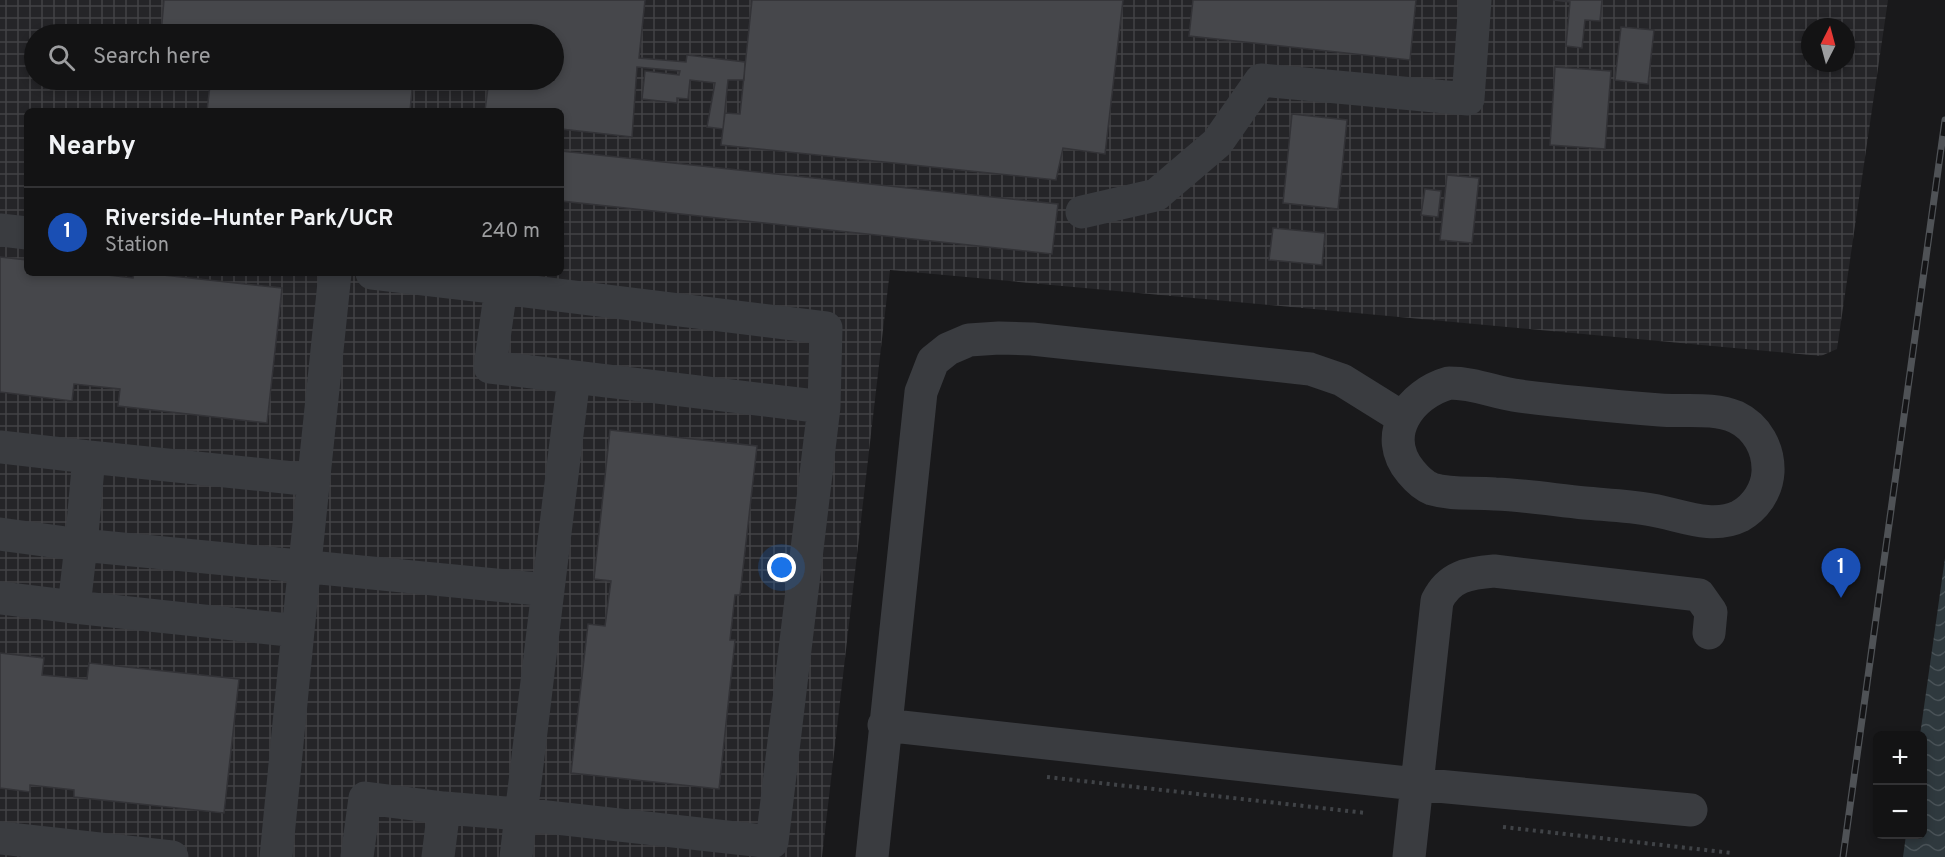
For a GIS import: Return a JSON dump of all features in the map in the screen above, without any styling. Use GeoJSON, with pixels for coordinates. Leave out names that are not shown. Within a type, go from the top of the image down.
{"type":"FeatureCollection","features":[{"type":"Feature","properties":{"kind":"lane"},"geometry":{"type":"LineString","coordinates":[[1082,212],[1156,195],[1217,143],[1261,80],[1468,99],[1475,0]]}},
{"type":"Feature","properties":{"kind":"lane"},"geometry":{"type":"LineString","coordinates":[[0,230],[24,233]]}},
{"type":"Feature","properties":{"kind":"lane"},"geometry":{"type":"LineString","coordinates":[[276,857],[303,567],[335,276]]}},
{"type":"Feature","properties":{"kind":"lane"},"geometry":{"type":"LineString","coordinates":[[357,857],[364,798],[772,842],[824,407],[826,328],[398,276]]}},
{"type":"Feature","properties":{"kind":"lane"},"geometry":{"type":"LineString","coordinates":[[501,288],[490,367],[824,407]]}},
{"type":"Feature","properties":{"kind":"lane"},"geometry":{"type":"LineString","coordinates":[[872,857],[884,725],[921,392],[933,361],[948,349],[969,340],[1032,339],[1310,369],[1342,380],[1402,418]]}},
{"type":"Feature","properties":{"kind":"lane"},"geometry":{"type":"LineString","coordinates":[[516,857],[574,376]]}},
{"type":"Feature","properties":{"kind":"lane"},"geometry":{"type":"LineString","coordinates":[[1449,383],[1472,383],[1517,396],[1660,410],[1717,412],[1736,417],[1750,426],[1761,439],[1768,458],[1768,474],[1764,489],[1755,505],[1731,520],[1714,522],[1651,510],[1494,494],[1459,494],[1430,488],[1406,466],[1399,434],[1402,418],[1411,404],[1424,393],[1449,383]]}},
{"type":"Feature","properties":{"kind":"lane"},"geometry":{"type":"LineString","coordinates":[[0,447],[313,480]]}},
{"type":"Feature","properties":{"kind":"lane"},"geometry":{"type":"LineString","coordinates":[[74,607],[89,457]]}},
{"type":"Feature","properties":{"kind":"lane"},"geometry":{"type":"LineString","coordinates":[[0,534],[81,545],[548,590]]}},
{"type":"Feature","properties":{"kind":"lane"},"geometry":{"type":"LineString","coordinates":[[1409,857],[1437,601],[1442,589],[1463,574],[1494,570],[1699,595],[1711,612],[1709,633]]}},
{"type":"Feature","properties":{"kind":"lane"},"geometry":{"type":"LineString","coordinates":[[0,598],[298,631]]}},
{"type":"Feature","properties":{"kind":"lane"},"geometry":{"type":"LineString","coordinates":[[884,725],[1416,784],[1690,810]]}},
{"type":"Feature","properties":{"kind":"lane"},"geometry":{"type":"LineString","coordinates":[[438,857],[444,808]]}},
{"type":"Feature","properties":{"kind":"lane"},"geometry":{"type":"LineString","coordinates":[[0,838],[172,857]]}},
{"type":"Feature","properties":{"kind":"path"},"geometry":{"type":"LineString","coordinates":[[1036,776],[1366,813]]}},
{"type":"Feature","properties":{"kind":"path"},"geometry":{"type":"LineString","coordinates":[[1503,827],[1732,853]]}},
{"type":"Feature","properties":{"kind":"shaded area"},"geometry":{"type":"Polygon","coordinates":[[[0,0],[1888,0],[1837,349],[1821,356],[890,270],[822,857],[0,857],[0,0]]]}},
{"type":"Feature","properties":{"kind":"water"},"geometry":{"type":"Polygon","coordinates":[[[1945,558],[1945,857],[1903,857],[1905,839],[1927,839],[1927,731],[1921,731],[1945,558]]]}},
{"type":"Feature","properties":{"kind":"building"},"geometry":{"type":"Polygon","coordinates":[[[164,0],[645,0],[639,58],[686,62],[687,55],[745,62],[744,80],[728,80],[723,129],[707,127],[715,83],[690,80],[688,99],[677,98],[677,103],[642,99],[645,71],[679,75],[680,71],[637,67],[632,137],[564,129],[564,108],[485,108],[488,90],[564,90],[564,24],[162,24],[164,0]]]}},
{"type":"Feature","properties":{"kind":"building"},"geometry":{"type":"Polygon","coordinates":[[[752,0],[1123,0],[1105,154],[1063,148],[1056,180],[721,145],[725,113],[740,114],[752,0]]]}},
{"type":"Feature","properties":{"kind":"building"},"geometry":{"type":"Polygon","coordinates":[[[1193,0],[1416,0],[1410,60],[1189,36],[1193,0]]]}},
{"type":"Feature","properties":{"kind":"building"},"geometry":{"type":"Polygon","coordinates":[[[1553,0],[1602,0],[1600,21],[1585,20],[1582,48],[1566,46],[1570,2],[1553,0]]]}},
{"type":"Feature","properties":{"kind":"building"},"geometry":{"type":"Polygon","coordinates":[[[1621,27],[1654,30],[1648,84],[1615,80],[1621,27]]]}},
{"type":"Feature","properties":{"kind":"building"},"geometry":{"type":"Polygon","coordinates":[[[1555,67],[1611,71],[1605,149],[1550,145],[1555,67]]]}},
{"type":"Feature","properties":{"kind":"building"},"geometry":{"type":"Polygon","coordinates":[[[209,90],[412,90],[410,108],[207,108],[209,90]]]}},
{"type":"Feature","properties":{"kind":"building"},"geometry":{"type":"Polygon","coordinates":[[[1292,114],[1347,120],[1338,209],[1283,203],[1292,114]]]}},
{"type":"Feature","properties":{"kind":"building"},"geometry":{"type":"Polygon","coordinates":[[[564,151],[1058,204],[1052,254],[564,201],[564,151]]]}},
{"type":"Feature","properties":{"kind":"building"},"geometry":{"type":"Polygon","coordinates":[[[1447,175],[1479,178],[1472,243],[1440,240],[1447,175]]]}},
{"type":"Feature","properties":{"kind":"building"},"geometry":{"type":"Polygon","coordinates":[[[1425,189],[1441,191],[1438,217],[1421,215],[1425,189]]]}},
{"type":"Feature","properties":{"kind":"building"},"geometry":{"type":"Polygon","coordinates":[[[1273,228],[1325,233],[1322,265],[1269,260],[1273,228]]]}},
{"type":"Feature","properties":{"kind":"building"},"geometry":{"type":"Polygon","coordinates":[[[0,257],[24,260],[24,276],[133,278],[133,276],[172,276],[282,288],[267,423],[118,406],[120,389],[74,384],[72,401],[0,392],[0,257]]]}},
{"type":"Feature","properties":{"kind":"building"},"geometry":{"type":"Polygon","coordinates":[[[610,430],[757,446],[740,595],[735,595],[730,640],[735,640],[719,789],[571,773],[588,624],[605,626],[611,581],[594,579],[610,430]]]}},
{"type":"Feature","properties":{"kind":"building"},"geometry":{"type":"Polygon","coordinates":[[[0,653],[44,658],[42,675],[87,679],[89,663],[239,679],[224,813],[74,797],[74,790],[30,785],[30,792],[0,788],[0,653]]]}},
{"type":"Feature","properties":{"kind":"railway"},"geometry":{"type":"LineString","coordinates":[[1843,857],[1945,120]]}},
{"type":"Feature","properties":{"kind":"place","name":"Riverside–Hunter Park/UCR"},"geometry":{"type":"Point","coordinates":[1841,598]}}]}
